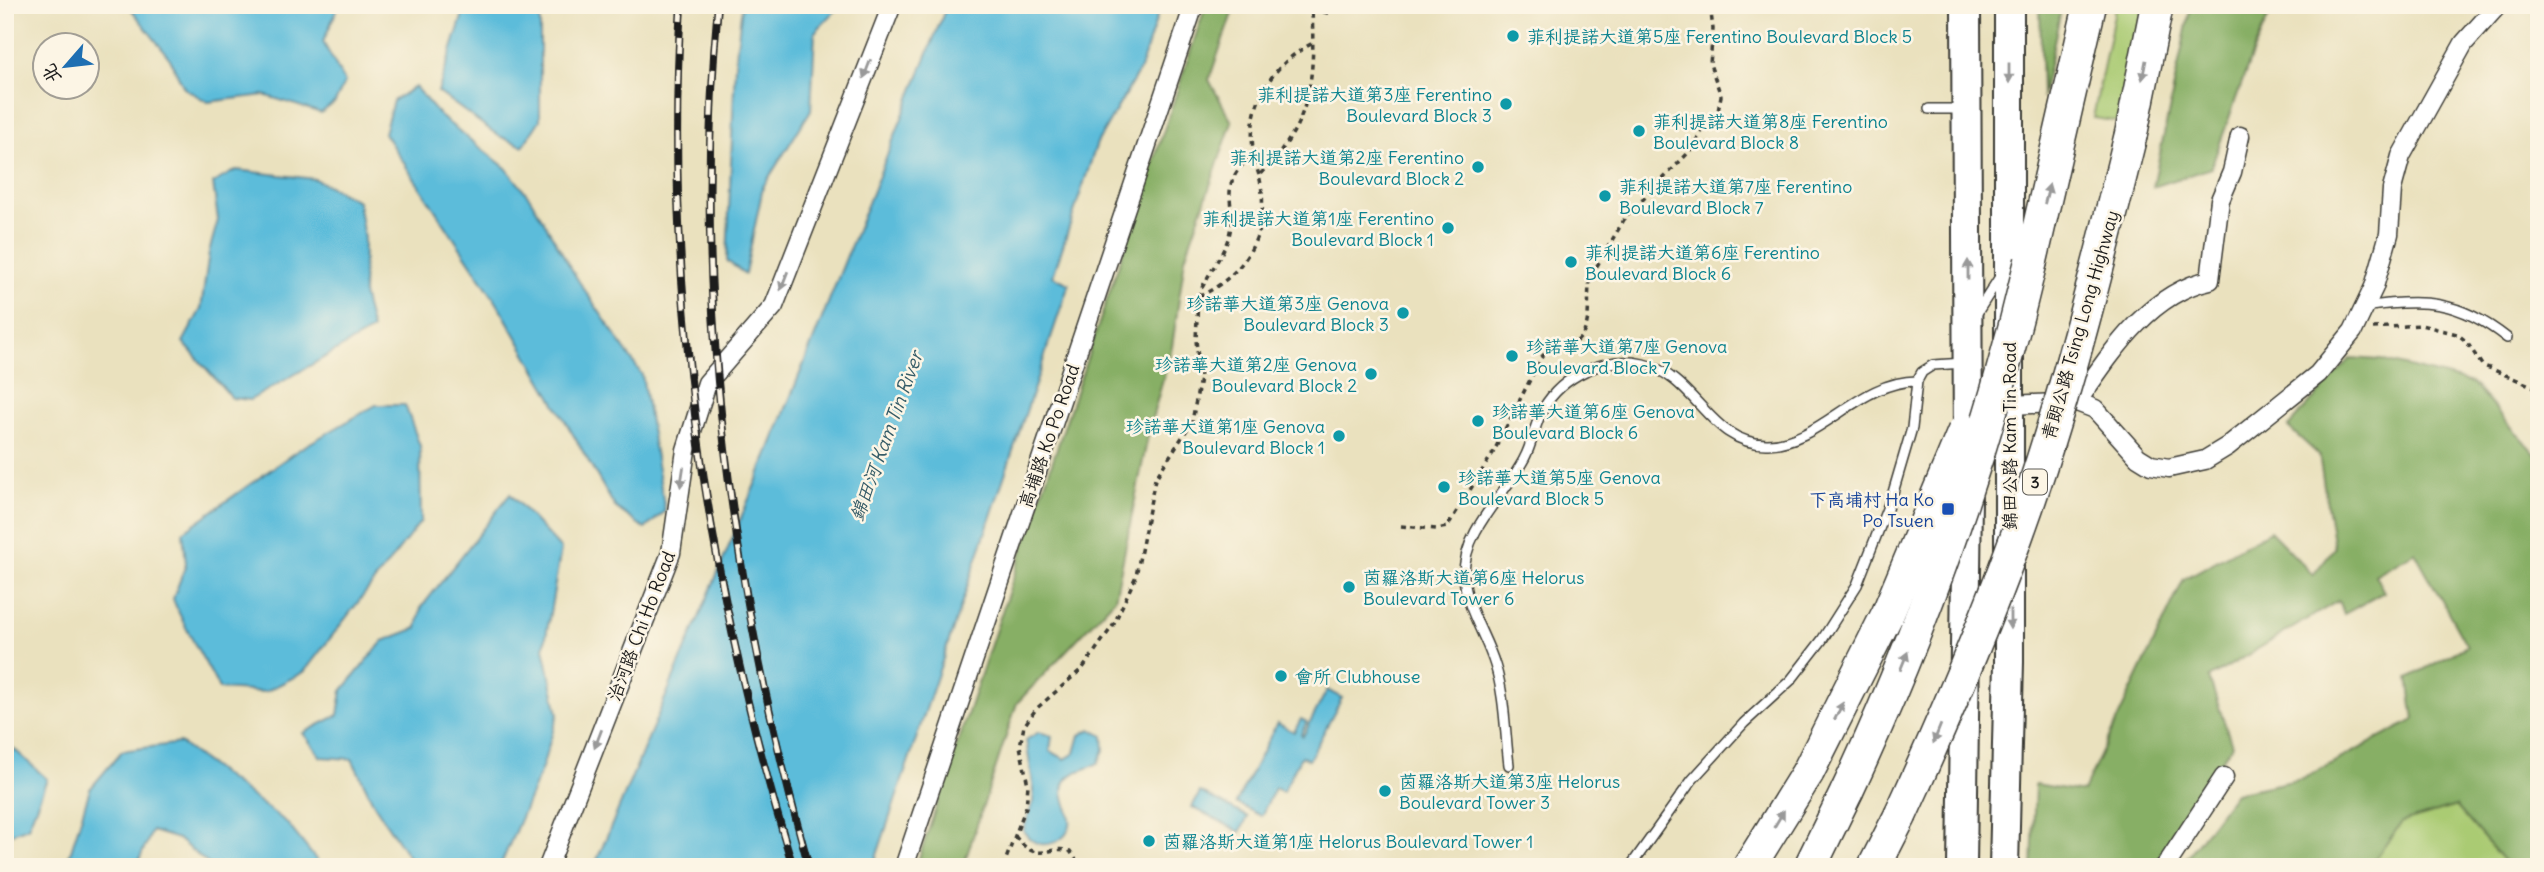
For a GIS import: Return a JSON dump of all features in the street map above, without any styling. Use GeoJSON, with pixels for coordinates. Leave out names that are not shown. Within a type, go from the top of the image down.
{"type":"FeatureCollection","features":[{"type":"Feature","properties":{"kind":"highway"},"geometry":{"type":"LineString","coordinates":[[1749,867],[1808,772],[1888,613],[1951,464],[2066,118],[2090,5]]}},
{"type":"Feature","properties":{"kind":"highway","name":"青朗公路 Tsing Long Highway"},"geometry":{"type":"LineString","coordinates":[[1874,867],[1931,750],[2027,507],[2081,330],[2131,134],[2157,5]]}},
{"type":"Feature","properties":{"kind":"highway"},"geometry":{"type":"LineString","coordinates":[[1810,867],[1847,791],[1918,627],[1970,475],[2019,263]]}},
{"type":"Feature","properties":{"kind":"main road"},"geometry":{"type":"LineString","coordinates":[[1962,867],[1968,327],[1966,5]]}},
{"type":"Feature","properties":{"kind":"main road","name":"錦田公路 Kam Tin Road"},"geometry":{"type":"LineString","coordinates":[[2004,867],[2011,405],[2019,263],[2009,5]]}},
{"type":"Feature","properties":{"kind":"street","name":"治河路 Chi Ho Road"},"geometry":{"type":"LineString","coordinates":[[548,867],[671,553],[686,450],[707,383],[774,306],[892,5]]}},
{"type":"Feature","properties":{"kind":"street","name":"高埔路 Ko Po Road"},"geometry":{"type":"LineString","coordinates":[[904,867],[1194,5]]}},
{"type":"Feature","properties":{"kind":"street"},"geometry":{"type":"LineString","coordinates":[[2011,405],[2077,402],[2095,409],[2138,457],[2151,465],[2185,466],[2205,460],[2228,446],[2318,374],[2353,331],[2374,287],[2389,234],[2392,189],[2401,156],[2464,43],[2498,5]]}},
{"type":"Feature","properties":{"kind":"street"},"geometry":{"type":"LineString","coordinates":[[2077,402],[2106,359],[2160,302],[2180,289],[2210,280],[2220,200],[2232,172],[2240,136]]}},
{"type":"Feature","properties":{"kind":"street"},"geometry":{"type":"LineString","coordinates":[[2165,867],[2224,777]]}},
{"type":"Feature","properties":{"kind":"lane"},"geometry":{"type":"LineString","coordinates":[[1929,109],[1967,109]]}},
{"type":"Feature","properties":{"kind":"lane"},"geometry":{"type":"LineString","coordinates":[[1968,327],[2019,263]]}},
{"type":"Feature","properties":{"kind":"lane"},"geometry":{"type":"LineString","coordinates":[[2364,307],[2415,301],[2451,306],[2481,318],[2507,338]]}},
{"type":"Feature","properties":{"kind":"lane"},"geometry":{"type":"LineString","coordinates":[[1509,765],[1496,666],[1469,603],[1465,564],[1476,531],[1524,458],[1544,407],[1567,382],[1604,365],[1642,363],[1669,374],[1681,383],[1723,430],[1746,442],[1771,444],[1794,438],[1883,385],[1917,381]]}},
{"type":"Feature","properties":{"kind":"lane"},"geometry":{"type":"LineString","coordinates":[[1630,867],[1692,780],[1744,723],[1791,680],[1822,640],[1857,585],[1895,484],[1912,428],[1917,381],[1922,372],[1933,365],[1967,363]]}},
{"type":"Feature","properties":{"kind":"path"},"geometry":{"type":"LineString","coordinates":[[1259,175],[1282,150],[1300,121],[1312,82],[1312,10],[1328,13],[1343,5]]}},
{"type":"Feature","properties":{"kind":"path"},"geometry":{"type":"LineString","coordinates":[[1401,526],[1436,530],[1447,527],[1493,453],[1545,352],[1573,344],[1582,333],[1588,317],[1588,286],[1591,276],[1625,218],[1691,150],[1706,124],[1718,111],[1721,96],[1710,64],[1713,29],[1710,5]]}},
{"type":"Feature","properties":{"kind":"path"},"geometry":{"type":"LineString","coordinates":[[1198,297],[1220,286],[1238,271],[1255,244],[1263,202],[1253,155],[1253,114],[1265,84],[1286,60],[1313,43]]}},
{"type":"Feature","properties":{"kind":"path"},"geometry":{"type":"LineString","coordinates":[[1003,867],[1028,796],[1020,746],[1024,726],[1036,709],[1083,668],[1114,624],[1136,576],[1155,479],[1192,422],[1199,392],[1196,340],[1198,297],[1227,241],[1231,221],[1228,199],[1233,177],[1253,155]]}},
{"type":"Feature","properties":{"kind":"path"},"geometry":{"type":"LineString","coordinates":[[2353,331],[2403,323],[2457,334],[2466,341],[2482,365],[2539,389]]}},
{"type":"Feature","properties":{"kind":"path"},"geometry":{"type":"LineString","coordinates":[[1015,836],[1021,844],[1038,853],[1070,851],[1081,867]]}},
{"type":"Feature","properties":{"kind":"green space"},"geometry":{"type":"Polygon","coordinates":[[[1206,5],[1235,5],[1209,80],[1232,122],[1185,258],[1172,347],[1150,426],[1115,599],[1017,703],[963,867],[916,867],[1206,5]]]}},
{"type":"Feature","properties":{"kind":"green space"},"geometry":{"type":"Polygon","coordinates":[[[2040,5],[2062,5],[2042,98],[2040,5]]]}},
{"type":"Feature","properties":{"kind":"green space"},"geometry":{"type":"Polygon","coordinates":[[[2116,5],[2144,5],[2121,122],[2093,118],[2116,5]]]}},
{"type":"Feature","properties":{"kind":"green space"},"geometry":{"type":"Polygon","coordinates":[[[2191,5],[2274,5],[2254,49],[2211,168],[2153,187],[2191,5]]]}},
{"type":"Feature","properties":{"kind":"green space"},"geometry":{"type":"Polygon","coordinates":[[[2351,358],[2381,360],[2472,383],[2539,458],[2539,862],[2528,867],[2509,867],[2456,806],[2402,822],[2369,867],[2180,867],[2235,793],[2302,779],[2414,720],[2408,678],[2467,646],[2415,552],[2375,575],[2384,592],[2344,614],[2338,601],[2209,678],[2232,745],[2153,867],[2032,867],[2035,784],[2083,792],[2184,579],[2270,531],[2313,575],[2334,548],[2319,455],[2288,427],[2351,358]]]}},
{"type":"Feature","properties":{"kind":"green space"},"geometry":{"type":"Polygon","coordinates":[[[2456,806],[2509,867],[2369,867],[2402,822],[2456,806]]]}},
{"type":"Feature","properties":{"kind":"water"},"geometry":{"type":"Polygon","coordinates":[[[128,5],[339,5],[323,42],[345,82],[335,102],[321,113],[264,95],[208,102],[184,88],[170,59],[128,5]]]}},
{"type":"Feature","properties":{"kind":"water"},"geometry":{"type":"Polygon","coordinates":[[[466,5],[544,5],[540,12],[540,120],[523,146],[499,136],[438,92],[466,5]]]}},
{"type":"Feature","properties":{"kind":"water"},"geometry":{"type":"Polygon","coordinates":[[[742,5],[841,5],[815,32],[811,110],[763,187],[745,274],[727,261],[735,64],[742,5]]]}},
{"type":"Feature","properties":{"kind":"water","name":"錦田河 Kam Tin River"},"geometry":{"type":"Polygon","coordinates":[[[947,5],[1161,5],[1140,69],[1097,143],[1053,276],[1069,284],[873,867],[594,867],[769,451],[947,5]]]}},
{"type":"Feature","properties":{"kind":"water"},"geometry":{"type":"Polygon","coordinates":[[[415,87],[440,116],[506,168],[530,198],[578,280],[642,375],[665,511],[645,529],[615,507],[497,303],[384,133],[393,101],[415,87]]]}},
{"type":"Feature","properties":{"kind":"water"},"geometry":{"type":"Polygon","coordinates":[[[236,170],[315,179],[358,201],[364,238],[363,294],[372,330],[250,400],[232,398],[183,342],[201,309],[209,252],[218,220],[213,183],[236,170]]]}},
{"type":"Feature","properties":{"kind":"water"},"geometry":{"type":"Polygon","coordinates":[[[376,405],[405,405],[420,446],[421,521],[304,672],[265,692],[219,689],[173,599],[186,564],[183,532],[298,450],[376,405]]]}},
{"type":"Feature","properties":{"kind":"water"},"geometry":{"type":"Polygon","coordinates":[[[510,494],[561,549],[544,648],[558,714],[542,768],[502,862],[495,867],[419,867],[411,861],[375,806],[352,759],[321,757],[303,733],[338,715],[342,691],[383,641],[417,628],[421,608],[510,494]]]}},
{"type":"Feature","properties":{"kind":"water"},"geometry":{"type":"Polygon","coordinates":[[[1327,690],[1342,698],[1309,760],[1301,756],[1283,792],[1275,788],[1261,816],[1236,803],[1277,723],[1294,732],[1301,719],[1307,722],[1301,734],[1303,736],[1327,690]]]}},
{"type":"Feature","properties":{"kind":"water"},"geometry":{"type":"Polygon","coordinates":[[[1091,729],[1103,736],[1104,750],[1098,763],[1076,772],[1065,782],[1063,789],[1070,818],[1067,832],[1054,843],[1035,842],[1023,831],[1033,802],[1034,790],[1026,740],[1039,732],[1052,736],[1050,751],[1065,759],[1075,753],[1080,735],[1091,729]]]}},
{"type":"Feature","properties":{"kind":"water"},"geometry":{"type":"Polygon","coordinates":[[[180,743],[286,822],[322,867],[212,867],[178,839],[152,831],[136,867],[66,867],[90,789],[122,751],[180,743]]]}},
{"type":"Feature","properties":{"kind":"water"},"geometry":{"type":"Polygon","coordinates":[[[13,748],[47,779],[28,827],[5,836],[5,759],[13,748]]]}},
{"type":"Feature","properties":{"kind":"water"},"geometry":{"type":"Polygon","coordinates":[[[1200,792],[1248,817],[1240,832],[1192,807],[1200,792]]]}},
{"type":"Feature","properties":{"kind":"railway"},"geometry":{"type":"LineString","coordinates":[[681,5],[677,115],[679,224],[686,333],[698,441],[715,548],[737,655],[763,762],[793,867]]}},
{"type":"Feature","properties":{"kind":"railway"},"geometry":{"type":"LineString","coordinates":[[718,5],[711,114],[710,223],[714,332],[724,440],[738,548],[758,655],[781,761],[809,867]]}},
{"type":"Feature","properties":{"kind":"place","name":"菲利提諾大道第5座 Ferentino Boulevard Block 5"},"geometry":{"type":"Point","coordinates":[1513,36]}},
{"type":"Feature","properties":{"kind":"place","name":"菲利提諾大道第3座 Ferentino Boulevard Block 3"},"geometry":{"type":"Point","coordinates":[1506,104]}},
{"type":"Feature","properties":{"kind":"place","name":"菲利提諾大道第8座 Ferentino Boulevard Block 8"},"geometry":{"type":"Point","coordinates":[1639,131]}},
{"type":"Feature","properties":{"kind":"place","name":"菲利提諾大道第2座 Ferentino Boulevard Block 2"},"geometry":{"type":"Point","coordinates":[1478,167]}},
{"type":"Feature","properties":{"kind":"place","name":"菲利提諾大道第7座 Ferentino Boulevard Block 7"},"geometry":{"type":"Point","coordinates":[1605,196]}},
{"type":"Feature","properties":{"kind":"place","name":"菲利提諾大道第1座 Ferentino Boulevard Block 1"},"geometry":{"type":"Point","coordinates":[1448,228]}},
{"type":"Feature","properties":{"kind":"place","name":"菲利提諾大道第6座 Ferentino Boulevard Block 6"},"geometry":{"type":"Point","coordinates":[1571,262]}},
{"type":"Feature","properties":{"kind":"place","name":"珍諾華大道第3座 Genova Boulevard Block 3"},"geometry":{"type":"Point","coordinates":[1403,313]}},
{"type":"Feature","properties":{"kind":"place","name":"珍諾華大道第7座 Genova Boulevard Block 7"},"geometry":{"type":"Point","coordinates":[1512,356]}},
{"type":"Feature","properties":{"kind":"place","name":"珍諾華大道第2座 Genova Boulevard Block 2"},"geometry":{"type":"Point","coordinates":[1371,374]}},
{"type":"Feature","properties":{"kind":"place","name":"珍諾華大道第6座 Genova Boulevard Block 6"},"geometry":{"type":"Point","coordinates":[1478,421]}},
{"type":"Feature","properties":{"kind":"place","name":"珍諾華大道第1座 Genova Boulevard Block 1"},"geometry":{"type":"Point","coordinates":[1339,436]}},
{"type":"Feature","properties":{"kind":"place","name":"珍諾華大道第5座 Genova Boulevard Block 5"},"geometry":{"type":"Point","coordinates":[1444,487]}},
{"type":"Feature","properties":{"kind":"place","name":"下高埔村 Ha Ko Po Tsuen"},"geometry":{"type":"Point","coordinates":[1948,509]}},
{"type":"Feature","properties":{"kind":"place","name":"茵羅洛斯大道第6座 Helorus Boulevard Tower 6"},"geometry":{"type":"Point","coordinates":[1349,587]}},
{"type":"Feature","properties":{"kind":"place","name":"會所 Clubhouse"},"geometry":{"type":"Point","coordinates":[1281,676]}},
{"type":"Feature","properties":{"kind":"place","name":"茵羅洛斯大道第3座 Helorus Boulevard Tower 3"},"geometry":{"type":"Point","coordinates":[1385,791]}},
{"type":"Feature","properties":{"kind":"place","name":"茵羅洛斯大道第1座 Helorus Boulevard Tower 1"},"geometry":{"type":"Point","coordinates":[1149,841]}}]}
